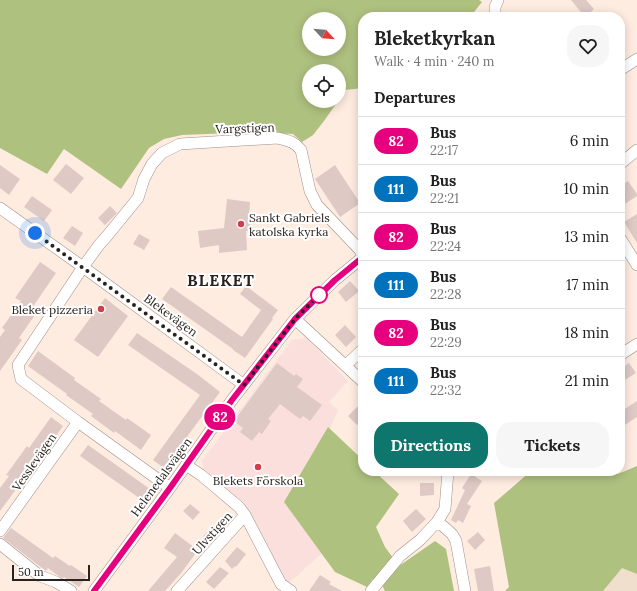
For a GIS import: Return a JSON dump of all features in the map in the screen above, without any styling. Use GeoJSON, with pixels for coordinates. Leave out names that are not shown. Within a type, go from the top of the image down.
{"type":"FeatureCollection","features":[{"type":"Feature","properties":{"kind":"street"},"geometry":{"type":"LineString","coordinates":[[495,12],[495,7],[498,0]]}},
{"type":"Feature","properties":{"kind":"street"},"geometry":{"type":"LineString","coordinates":[[625,67],[637,59]]}},
{"type":"Feature","properties":{"kind":"street","name":"Vargstigen"},"geometry":{"type":"LineString","coordinates":[[82,267],[138,198],[144,179],[152,164],[162,153],[180,144],[278,138],[293,142],[301,150],[310,191],[318,205],[358,250]]}},
{"type":"Feature","properties":{"kind":"street"},"geometry":{"type":"LineString","coordinates":[[625,160],[637,150]]}},
{"type":"Feature","properties":{"kind":"street","name":"Blekevägen"},"geometry":{"type":"LineString","coordinates":[[0,208],[244,385]]}},
{"type":"Feature","properties":{"kind":"street"},"geometry":{"type":"LineString","coordinates":[[625,245],[635,258]]}},
{"type":"Feature","properties":{"kind":"street","name":"Helenedalsvägen"},"geometry":{"type":"LineString","coordinates":[[94,591],[170,488],[232,400],[295,319],[335,280],[358,260]]}},
{"type":"Feature","properties":{"kind":"street"},"geometry":{"type":"LineString","coordinates":[[82,267],[18,365],[21,380],[170,488]]}},
{"type":"Feature","properties":{"kind":"street"},"geometry":{"type":"LineString","coordinates":[[295,319],[358,377]]}},
{"type":"Feature","properties":{"kind":"street"},"geometry":{"type":"LineString","coordinates":[[625,352],[637,344]]}},
{"type":"Feature","properties":{"kind":"street"},"geometry":{"type":"LineString","coordinates":[[346,365],[358,354]]}},
{"type":"Feature","properties":{"kind":"street","name":"Vesslevägen"},"geometry":{"type":"LineString","coordinates":[[0,531],[78,422]]}},
{"type":"Feature","properties":{"kind":"street","name":"Ulvstigen"},"geometry":{"type":"LineString","coordinates":[[177,591],[245,515],[239,506],[201,475],[186,465]]}},
{"type":"Feature","properties":{"kind":"street"},"geometry":{"type":"LineString","coordinates":[[374,590],[400,556],[420,540],[437,522],[445,509],[448,476]]}},
{"type":"Feature","properties":{"kind":"street"},"geometry":{"type":"LineString","coordinates":[[245,515],[279,588],[291,591]]}},
{"type":"Feature","properties":{"kind":"street"},"geometry":{"type":"LineString","coordinates":[[437,522],[452,534],[456,541],[465,591]]}},
{"type":"Feature","properties":{"kind":"street"},"geometry":{"type":"LineString","coordinates":[[0,544],[40,576],[56,582],[71,591]]}},
{"type":"Feature","properties":{"kind":"shaded area","name":"Blekets Förskola"},"geometry":{"type":"Polygon","coordinates":[[[306,338],[348,381],[329,402],[338,410],[309,479],[323,552],[287,585],[275,573],[244,503],[204,472],[202,461],[292,340],[306,338]]]}},
{"type":"Feature","properties":{"kind":"shaded area"},"geometry":{"type":"Polygon","coordinates":[[[622,567],[637,574],[637,591],[603,591],[622,567]]]}},
{"type":"Feature","properties":{"kind":"green space"},"geometry":{"type":"Polygon","coordinates":[[[0,0],[479,0],[482,2],[474,12],[358,12],[358,89],[346,90],[346,64],[302,64],[302,108],[333,108],[313,135],[302,142],[293,134],[258,132],[182,135],[164,139],[149,148],[121,189],[64,149],[47,174],[0,148],[0,0]]]}},
{"type":"Feature","properties":{"kind":"green space"},"geometry":{"type":"Polygon","coordinates":[[[328,427],[358,455],[358,476],[379,476],[399,494],[376,527],[385,547],[399,566],[435,541],[446,549],[454,591],[385,591],[383,587],[373,579],[367,587],[335,572],[284,502],[328,427]]]}},
{"type":"Feature","properties":{"kind":"green space"},"geometry":{"type":"Polygon","coordinates":[[[637,466],[637,574],[622,568],[603,591],[505,591],[509,587],[494,503],[525,476],[625,476],[625,471],[637,466]]]}},
{"type":"Feature","properties":{"kind":"building"},"geometry":{"type":"Polygon","coordinates":[[[571,0],[586,0],[594,9],[591,12],[581,12],[571,0]]]}},
{"type":"Feature","properties":{"kind":"building"},"geometry":{"type":"Polygon","coordinates":[[[66,164],[84,178],[71,194],[53,180],[66,164]]]}},
{"type":"Feature","properties":{"kind":"building"},"geometry":{"type":"Polygon","coordinates":[[[0,165],[20,179],[9,195],[0,188],[0,165]]]}},
{"type":"Feature","properties":{"kind":"building"},"geometry":{"type":"Polygon","coordinates":[[[335,165],[358,200],[358,204],[340,217],[315,179],[335,165]]]}},
{"type":"Feature","properties":{"kind":"building"},"geometry":{"type":"Polygon","coordinates":[[[628,181],[637,196],[625,204],[625,183],[628,181]]]}},
{"type":"Feature","properties":{"kind":"building"},"geometry":{"type":"Polygon","coordinates":[[[32,196],[52,210],[44,221],[24,207],[32,196]]]}},
{"type":"Feature","properties":{"kind":"building","name":"Sankt Gabriels katolska kyrka"},"geometry":{"type":"Polygon","coordinates":[[[227,199],[250,202],[249,219],[251,231],[246,231],[247,250],[219,253],[219,245],[200,248],[198,231],[224,228],[227,199]]]}},
{"type":"Feature","properties":{"kind":"building"},"geometry":{"type":"Polygon","coordinates":[[[110,206],[117,213],[105,225],[98,218],[110,206]]]}},
{"type":"Feature","properties":{"kind":"building"},"geometry":{"type":"Polygon","coordinates":[[[637,214],[637,243],[625,224],[625,221],[637,214]]]}},
{"type":"Feature","properties":{"kind":"building"},"geometry":{"type":"Polygon","coordinates":[[[72,226],[83,233],[75,246],[63,238],[72,226]]]}},
{"type":"Feature","properties":{"kind":"building"},"geometry":{"type":"Polygon","coordinates":[[[139,234],[150,240],[144,250],[133,244],[139,234]]]}},
{"type":"Feature","properties":{"kind":"building"},"geometry":{"type":"Polygon","coordinates":[[[40,262],[56,273],[32,308],[37,312],[19,338],[22,340],[0,371],[0,337],[5,330],[2,328],[21,301],[15,298],[40,262]]]}},
{"type":"Feature","properties":{"kind":"building"},"geometry":{"type":"Polygon","coordinates":[[[350,281],[358,290],[358,292],[346,302],[338,292],[350,281]]]}},
{"type":"Feature","properties":{"kind":"building"},"geometry":{"type":"Polygon","coordinates":[[[246,286],[278,310],[245,358],[162,299],[171,287],[242,337],[261,310],[240,294],[246,286]]]}},
{"type":"Feature","properties":{"kind":"building"},"geometry":{"type":"Polygon","coordinates":[[[105,298],[128,316],[98,357],[74,340],[105,298]]]}},
{"type":"Feature","properties":{"kind":"building"},"geometry":{"type":"Polygon","coordinates":[[[345,325],[356,337],[346,347],[335,335],[345,325]]]}},
{"type":"Feature","properties":{"kind":"building"},"geometry":{"type":"Polygon","coordinates":[[[137,333],[197,374],[220,392],[164,468],[153,460],[200,395],[128,345],[137,333]]]}},
{"type":"Feature","properties":{"kind":"building"},"geometry":{"type":"Polygon","coordinates":[[[38,351],[75,378],[74,380],[101,399],[99,401],[151,435],[141,450],[91,416],[93,414],[28,366],[38,351]]]}},
{"type":"Feature","properties":{"kind":"building"},"geometry":{"type":"Polygon","coordinates":[[[277,363],[294,376],[296,374],[303,379],[297,387],[322,405],[310,421],[303,416],[300,419],[280,404],[268,419],[271,421],[262,434],[259,432],[252,441],[240,432],[243,428],[234,421],[277,363]]]}},
{"type":"Feature","properties":{"kind":"building"},"geometry":{"type":"Polygon","coordinates":[[[629,363],[636,373],[625,380],[625,366],[629,363]]]}},
{"type":"Feature","properties":{"kind":"building"},"geometry":{"type":"Polygon","coordinates":[[[637,401],[637,417],[625,425],[625,409],[637,401]]]}},
{"type":"Feature","properties":{"kind":"building"},"geometry":{"type":"Polygon","coordinates":[[[358,406],[358,424],[357,425],[348,416],[358,406]]]}},
{"type":"Feature","properties":{"kind":"building"},"geometry":{"type":"Polygon","coordinates":[[[51,417],[63,426],[41,457],[39,455],[0,511],[0,488],[9,476],[6,475],[27,446],[29,448],[51,417]]]}},
{"type":"Feature","properties":{"kind":"building"},"geometry":{"type":"Polygon","coordinates":[[[88,445],[150,489],[142,500],[80,456],[88,445]]]}},
{"type":"Feature","properties":{"kind":"building"},"geometry":{"type":"Polygon","coordinates":[[[470,476],[474,476],[482,481],[467,504],[471,506],[463,523],[458,520],[456,523],[451,520],[465,490],[462,488],[470,476]]]}},
{"type":"Feature","properties":{"kind":"building"},"geometry":{"type":"Polygon","coordinates":[[[420,483],[434,483],[434,495],[420,496],[420,483]]]}},
{"type":"Feature","properties":{"kind":"building"},"geometry":{"type":"Polygon","coordinates":[[[190,504],[200,512],[193,520],[183,511],[190,504]]]}},
{"type":"Feature","properties":{"kind":"building"},"geometry":{"type":"Polygon","coordinates":[[[416,509],[426,519],[412,532],[403,521],[416,509]]]}},
{"type":"Feature","properties":{"kind":"building"},"geometry":{"type":"Polygon","coordinates":[[[217,523],[223,529],[210,544],[203,536],[217,523]]]}},
{"type":"Feature","properties":{"kind":"building"},"geometry":{"type":"Polygon","coordinates":[[[11,528],[53,558],[55,556],[87,576],[79,587],[64,577],[63,578],[57,575],[48,568],[46,571],[3,538],[11,528]]]}},
{"type":"Feature","properties":{"kind":"building"},"geometry":{"type":"Polygon","coordinates":[[[478,532],[485,540],[475,550],[467,541],[478,532]]]}},
{"type":"Feature","properties":{"kind":"building"},"geometry":{"type":"Polygon","coordinates":[[[175,533],[198,550],[182,572],[165,591],[148,591],[177,557],[164,548],[175,533]]]}},
{"type":"Feature","properties":{"kind":"building"},"geometry":{"type":"Polygon","coordinates":[[[237,547],[246,554],[236,567],[235,566],[232,569],[225,561],[237,547]]]}},
{"type":"Feature","properties":{"kind":"building"},"geometry":{"type":"Polygon","coordinates":[[[490,566],[494,591],[478,591],[474,569],[490,566]]]}},
{"type":"Feature","properties":{"kind":"building"},"geometry":{"type":"Polygon","coordinates":[[[220,567],[229,573],[214,589],[206,582],[220,567]]]}},
{"type":"Feature","properties":{"kind":"building"},"geometry":{"type":"Polygon","coordinates":[[[320,575],[331,582],[329,584],[342,591],[309,591],[320,575]]]}},
{"type":"Feature","properties":{"kind":"bus line","name":"82"},"geometry":{"type":"LineString","coordinates":[[94,591],[258,365],[295,319],[335,280],[358,261]]}},
{"type":"Feature","properties":{"kind":"place","name":"Sankt Gabriels katolska kyrka"},"geometry":{"type":"Point","coordinates":[241,224]}},
{"type":"Feature","properties":{"kind":"place","name":"Bleket pizzeria"},"geometry":{"type":"Point","coordinates":[101,309]}},
{"type":"Feature","properties":{"kind":"place","name":"Blekets Förskola"},"geometry":{"type":"Point","coordinates":[258,467]}},
{"type":"Feature","properties":{"kind":"district","name":"BLEKET"},"geometry":{"type":"Point","coordinates":[221,280]}},
{"type":"Feature","properties":{"kind":"route"},"geometry":{"type":"LineString","coordinates":[[35,233],[244,385],[295,319],[319,295]]}}]}
